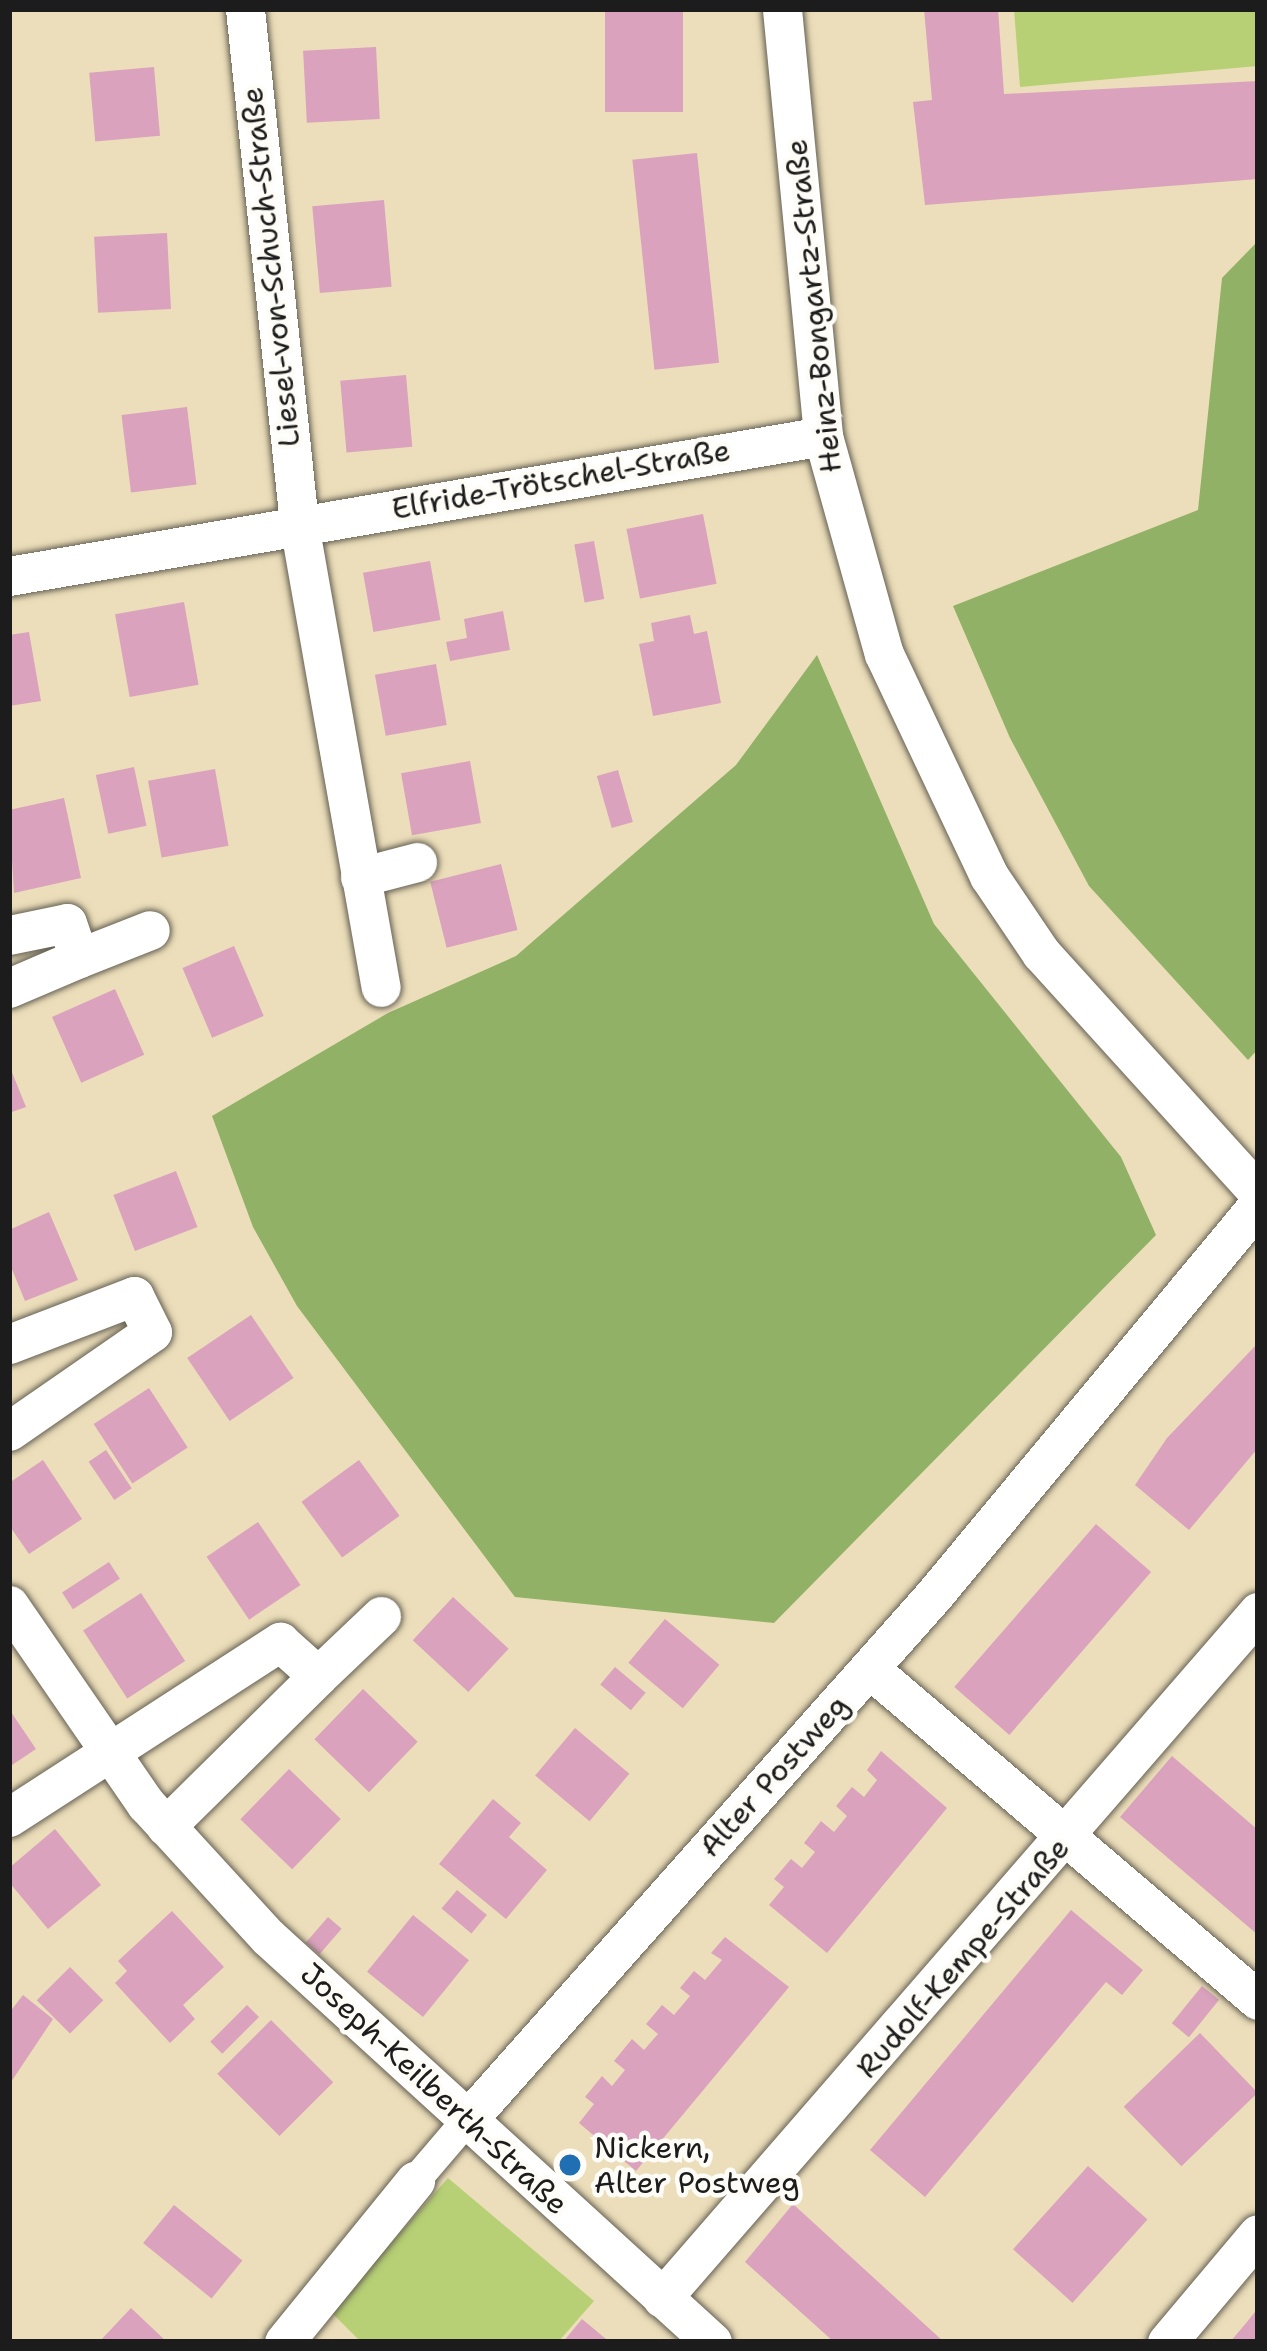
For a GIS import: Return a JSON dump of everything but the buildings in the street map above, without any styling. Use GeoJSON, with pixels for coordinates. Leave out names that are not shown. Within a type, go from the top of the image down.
{"type":"FeatureCollection","features":[{"type":"Feature","properties":{"kind":"street","name":"Liesel-von-Schuch-Straße"},"geometry":{"type":"LineString","coordinates":[[245,9],[299,524]]}},
{"type":"Feature","properties":{"kind":"street","name":"Heinz-Bongartz-Straße"},"geometry":{"type":"LineString","coordinates":[[782,9],[823,436],[884,655],[989,875],[1099,1025],[1258,1192]]}},
{"type":"Feature","properties":{"kind":"street","name":"Elfride-Trötschel-Straße"},"geometry":{"type":"LineString","coordinates":[[9,576],[823,436]]}},
{"type":"Feature","properties":{"kind":"street"},"geometry":{"type":"LineString","coordinates":[[299,524],[381,987]]}},
{"type":"Feature","properties":{"kind":"street"},"geometry":{"type":"LineString","coordinates":[[361,877],[417,862]]}},
{"type":"Feature","properties":{"kind":"street"},"geometry":{"type":"LineString","coordinates":[[9,935],[67,923],[79,958]]}},
{"type":"Feature","properties":{"kind":"street"},"geometry":{"type":"LineString","coordinates":[[9,988],[150,930]]}},
{"type":"Feature","properties":{"kind":"street","name":"Alter Postweg"},"geometry":{"type":"LineString","coordinates":[[284,2342],[467,2119],[870,1669],[1258,1205]]}},
{"type":"Feature","properties":{"kind":"street"},"geometry":{"type":"LineString","coordinates":[[9,1344],[134,1296],[152,1332],[9,1431]]}},
{"type":"Feature","properties":{"kind":"street","name":"Joseph-Keilberth-Straße"},"geometry":{"type":"LineString","coordinates":[[9,1606],[166,1826],[268,1937],[712,2342]]}},
{"type":"Feature","properties":{"kind":"street","name":"Rudolf-Kempe-Straße"},"geometry":{"type":"LineString","coordinates":[[662,2299],[1258,1612]]}},
{"type":"Feature","properties":{"kind":"street"},"geometry":{"type":"LineString","coordinates":[[166,1826],[381,1616]]}},
{"type":"Feature","properties":{"kind":"street"},"geometry":{"type":"LineString","coordinates":[[9,1817],[280,1642],[317,1676]]}},
{"type":"Feature","properties":{"kind":"street"},"geometry":{"type":"LineString","coordinates":[[870,1669],[1258,2000]]}},
{"type":"Feature","properties":{"kind":"street"},"geometry":{"type":"LineString","coordinates":[[1167,2342],[1258,2234]]}},
{"type":"Feature","properties":{"kind":"green space"},"geometry":{"type":"Polygon","coordinates":[[[1014,9],[1258,9],[1258,66],[1020,87],[1014,9]]]}},
{"type":"Feature","properties":{"kind":"green space"},"geometry":{"type":"Polygon","coordinates":[[[1258,241],[1258,1049],[1248,1060],[1089,886],[1010,738],[953,606],[1198,510],[1222,278],[1258,241]]]}},
{"type":"Feature","properties":{"kind":"green space"},"geometry":{"type":"Polygon","coordinates":[[[817,655],[934,924],[1121,1157],[1156,1235],[774,1623],[515,1597],[297,1306],[253,1227],[212,1116],[388,1013],[516,956],[736,765],[817,655]]]}},
{"type":"Feature","properties":{"kind":"green space"},"geometry":{"type":"Polygon","coordinates":[[[448,2178],[594,2301],[558,2342],[361,2342],[331,2312],[448,2178]]]}},
{"type":"Feature","properties":{"kind":"place","name":"Nickern, Alter Postweg"},"geometry":{"type":"Point","coordinates":[570,2165]}}]}
